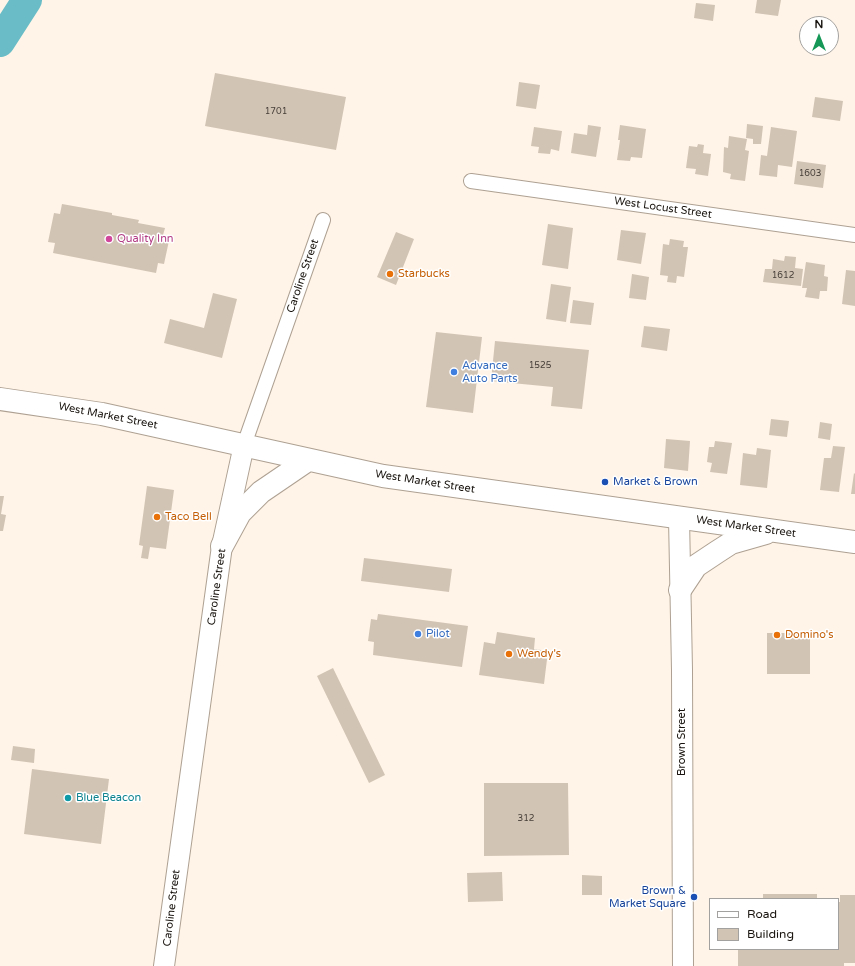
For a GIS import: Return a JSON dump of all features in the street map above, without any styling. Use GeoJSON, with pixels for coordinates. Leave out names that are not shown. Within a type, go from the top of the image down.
{"type":"FeatureCollection","features":[{"type":"Feature","properties":{"kind":"main road","name":"West Market Street"},"geometry":{"type":"LineString","coordinates":[[0,399],[102,414],[382,476],[855,542]]}},
{"type":"Feature","properties":{"kind":"main road"},"geometry":{"type":"LineString","coordinates":[[222,546],[240,513],[261,492],[308,460]]}},
{"type":"Feature","properties":{"kind":"main road"},"geometry":{"type":"LineString","coordinates":[[680,590],[696,566],[731,543],[774,531]]}},
{"type":"Feature","properties":{"kind":"street","name":"West Locust Street"},"geometry":{"type":"LineString","coordinates":[[471,181],[855,235]]}},
{"type":"Feature","properties":{"kind":"street","name":"Caroline Street"},"geometry":{"type":"LineString","coordinates":[[164,966],[222,546],[244,445],[322,220]]}},
{"type":"Feature","properties":{"kind":"street","name":"Brown Street"},"geometry":{"type":"LineString","coordinates":[[679,518],[684,966]]}},
{"type":"Feature","properties":{"kind":"building"},"geometry":{"type":"Polygon","coordinates":[[[757,0],[781,0],[778,16],[755,13],[757,0]]]}},
{"type":"Feature","properties":{"kind":"building"},"geometry":{"type":"Polygon","coordinates":[[[696,3],[715,5],[713,21],[694,18],[696,3]]]}},
{"type":"Feature","properties":{"kind":"building"},"geometry":{"type":"Polygon","coordinates":[[[215,73],[346,97],[336,150],[205,126],[215,73]]]}},
{"type":"Feature","properties":{"kind":"building"},"geometry":{"type":"Polygon","coordinates":[[[519,82],[540,85],[536,109],[516,106],[519,82]]]}},
{"type":"Feature","properties":{"kind":"building"},"geometry":{"type":"Polygon","coordinates":[[[815,97],[843,101],[840,121],[812,117],[815,97]]]}},
{"type":"Feature","properties":{"kind":"building"},"geometry":{"type":"Polygon","coordinates":[[[747,124],[763,126],[761,144],[753,144],[753,139],[746,138],[747,124]]]}},
{"type":"Feature","properties":{"kind":"building"},"geometry":{"type":"Polygon","coordinates":[[[588,125],[601,127],[596,157],[571,153],[574,133],[587,135],[588,125]]]}},
{"type":"Feature","properties":{"kind":"building"},"geometry":{"type":"Polygon","coordinates":[[[620,125],[646,129],[642,158],[631,157],[630,161],[617,160],[620,140],[618,140],[620,125]]]}},
{"type":"Feature","properties":{"kind":"building"},"geometry":{"type":"Polygon","coordinates":[[[534,127],[562,131],[559,151],[551,149],[550,154],[538,153],[539,147],[531,146],[534,127]]]}},
{"type":"Feature","properties":{"kind":"building"},"geometry":{"type":"Polygon","coordinates":[[[771,127],[797,131],[792,167],[778,165],[777,177],[759,175],[761,155],[767,156],[771,127]]]}},
{"type":"Feature","properties":{"kind":"building"},"geometry":{"type":"Polygon","coordinates":[[[729,136],[747,139],[745,150],[749,151],[745,181],[730,179],[731,174],[723,172],[724,147],[728,148],[729,136]]]}},
{"type":"Feature","properties":{"kind":"building"},"geometry":{"type":"Polygon","coordinates":[[[698,144],[704,145],[703,153],[711,154],[708,176],[695,174],[696,169],[686,168],[689,146],[697,147],[698,144]]]}},
{"type":"Feature","properties":{"kind":"building"},"geometry":{"type":"Polygon","coordinates":[[[797,161],[826,165],[823,188],[794,184],[797,161]]]}},
{"type":"Feature","properties":{"kind":"building","name":"Quality Inn"},"geometry":{"type":"Polygon","coordinates":[[[62,204],[112,213],[112,215],[139,220],[138,223],[165,228],[163,235],[170,236],[164,264],[158,263],[156,273],[53,253],[55,243],[48,242],[54,213],[60,214],[62,204]]]}},
{"type":"Feature","properties":{"kind":"building"},"geometry":{"type":"Polygon","coordinates":[[[548,224],[573,228],[568,269],[542,265],[548,224]]]}},
{"type":"Feature","properties":{"kind":"building"},"geometry":{"type":"Polygon","coordinates":[[[621,230],[646,233],[641,264],[617,260],[621,230]]]}},
{"type":"Feature","properties":{"kind":"building"},"geometry":{"type":"Polygon","coordinates":[[[396,232],[414,239],[396,285],[377,277],[396,232]]]}},
{"type":"Feature","properties":{"kind":"building"},"geometry":{"type":"Polygon","coordinates":[[[670,239],[684,241],[683,247],[688,247],[684,277],[677,276],[676,283],[667,282],[668,276],[660,275],[663,244],[669,245],[670,239]]]}},
{"type":"Feature","properties":{"kind":"building"},"geometry":{"type":"Polygon","coordinates":[[[785,256],[796,257],[795,268],[803,269],[801,286],[763,282],[765,269],[772,269],[773,259],[784,261],[785,256]]]}},
{"type":"Feature","properties":{"kind":"building"},"geometry":{"type":"Polygon","coordinates":[[[806,262],[825,265],[824,276],[828,277],[827,291],[820,291],[819,299],[805,297],[807,288],[802,288],[806,262]]]}},
{"type":"Feature","properties":{"kind":"building"},"geometry":{"type":"Polygon","coordinates":[[[846,270],[855,271],[855,306],[842,304],[846,270]]]}},
{"type":"Feature","properties":{"kind":"building"},"geometry":{"type":"Polygon","coordinates":[[[632,274],[649,277],[646,300],[629,298],[632,274]]]}},
{"type":"Feature","properties":{"kind":"building"},"geometry":{"type":"Polygon","coordinates":[[[551,284],[571,287],[566,322],[546,319],[551,284]]]}},
{"type":"Feature","properties":{"kind":"building"},"geometry":{"type":"Polygon","coordinates":[[[213,293],[237,299],[222,358],[164,343],[170,319],[204,328],[213,293]]]}},
{"type":"Feature","properties":{"kind":"building"},"geometry":{"type":"Polygon","coordinates":[[[573,300],[594,303],[591,325],[570,323],[573,300]]]}},
{"type":"Feature","properties":{"kind":"building"},"geometry":{"type":"Polygon","coordinates":[[[644,326],[670,329],[667,351],[641,347],[644,326]]]}},
{"type":"Feature","properties":{"kind":"building","name":"Advance Auto Parts"},"geometry":{"type":"Polygon","coordinates":[[[436,332],[482,337],[473,413],[426,407],[436,332]]]}},
{"type":"Feature","properties":{"kind":"building"},"geometry":{"type":"Polygon","coordinates":[[[495,341],[589,350],[582,409],[551,406],[553,387],[491,381],[495,341]]]}},
{"type":"Feature","properties":{"kind":"building"},"geometry":{"type":"Polygon","coordinates":[[[771,419],[789,421],[787,437],[769,435],[771,419]]]}},
{"type":"Feature","properties":{"kind":"building"},"geometry":{"type":"Polygon","coordinates":[[[820,422],[832,424],[830,440],[818,438],[820,422]]]}},
{"type":"Feature","properties":{"kind":"building"},"geometry":{"type":"Polygon","coordinates":[[[666,439],[690,441],[688,471],[664,468],[666,439]]]}},
{"type":"Feature","properties":{"kind":"building"},"geometry":{"type":"Polygon","coordinates":[[[715,441],[732,443],[727,474],[710,472],[712,463],[707,462],[709,447],[714,447],[715,441]]]}},
{"type":"Feature","properties":{"kind":"building"},"geometry":{"type":"Polygon","coordinates":[[[833,446],[845,447],[839,492],[820,490],[824,458],[831,458],[833,446]]]}},
{"type":"Feature","properties":{"kind":"building"},"geometry":{"type":"Polygon","coordinates":[[[757,448],[771,450],[767,488],[740,485],[743,453],[756,455],[757,448]]]}},
{"type":"Feature","properties":{"kind":"building"},"geometry":{"type":"Polygon","coordinates":[[[854,473],[855,494],[851,494],[854,473]]]}},
{"type":"Feature","properties":{"kind":"building","name":"Taco Bell"},"geometry":{"type":"Polygon","coordinates":[[[147,486],[174,490],[166,549],[150,547],[148,559],[141,558],[143,546],[139,545],[147,486]]]}},
{"type":"Feature","properties":{"kind":"building"},"geometry":{"type":"Polygon","coordinates":[[[0,496],[4,496],[1,514],[6,515],[3,531],[0,531],[0,496]]]}},
{"type":"Feature","properties":{"kind":"building"},"geometry":{"type":"Polygon","coordinates":[[[364,558],[452,569],[449,592],[361,581],[364,558]]]}},
{"type":"Feature","properties":{"kind":"building","name":"Pilot"},"geometry":{"type":"Polygon","coordinates":[[[378,614],[468,626],[462,667],[373,655],[374,642],[368,641],[371,619],[377,620],[378,614]]]}},
{"type":"Feature","properties":{"kind":"building"},"geometry":{"type":"Polygon","coordinates":[[[497,632],[535,638],[534,649],[548,651],[544,684],[479,675],[484,642],[495,644],[497,632]]]}},
{"type":"Feature","properties":{"kind":"building"},"geometry":{"type":"Polygon","coordinates":[[[767,633],[810,633],[810,674],[767,674],[767,633]]]}},
{"type":"Feature","properties":{"kind":"building"},"geometry":{"type":"Polygon","coordinates":[[[333,668],[385,775],[369,783],[317,676],[333,668]]]}},
{"type":"Feature","properties":{"kind":"building"},"geometry":{"type":"Polygon","coordinates":[[[13,746],[35,749],[34,763],[11,760],[13,746]]]}},
{"type":"Feature","properties":{"kind":"building","name":"Blue Beacon"},"geometry":{"type":"Polygon","coordinates":[[[32,769],[109,779],[101,844],[24,834],[32,769]]]}},
{"type":"Feature","properties":{"kind":"building"},"geometry":{"type":"Polygon","coordinates":[[[484,783],[568,783],[569,855],[484,856],[484,783]]]}},
{"type":"Feature","properties":{"kind":"building"},"geometry":{"type":"Polygon","coordinates":[[[502,872],[503,901],[468,902],[467,873],[502,872]]]}},
{"type":"Feature","properties":{"kind":"building"},"geometry":{"type":"Polygon","coordinates":[[[582,875],[602,876],[602,895],[582,895],[582,875]]]}},
{"type":"Feature","properties":{"kind":"building"},"geometry":{"type":"Polygon","coordinates":[[[763,894],[817,894],[817,898],[763,898],[763,894]]]}},
{"type":"Feature","properties":{"kind":"building"},"geometry":{"type":"Polygon","coordinates":[[[840,895],[855,895],[855,963],[844,963],[844,966],[738,966],[738,950],[839,950],[840,895]]]}},
{"type":"Feature","properties":{"kind":"waterway"},"geometry":{"type":"LineString","coordinates":[[0,42],[27,0]]}},
{"type":"Feature","properties":{"kind":"place","name":"Quality Inn"},"geometry":{"type":"Point","coordinates":[109,239]}},
{"type":"Feature","properties":{"kind":"place","name":"Starbucks"},"geometry":{"type":"Point","coordinates":[390,274]}},
{"type":"Feature","properties":{"kind":"place","name":"Advance Auto Parts"},"geometry":{"type":"Point","coordinates":[454,372]}},
{"type":"Feature","properties":{"kind":"place","name":"Market & Brown"},"geometry":{"type":"Point","coordinates":[605,482]}},
{"type":"Feature","properties":{"kind":"place","name":"Taco Bell"},"geometry":{"type":"Point","coordinates":[157,517]}},
{"type":"Feature","properties":{"kind":"place","name":"Pilot"},"geometry":{"type":"Point","coordinates":[418,634]}},
{"type":"Feature","properties":{"kind":"place","name":"Domino's"},"geometry":{"type":"Point","coordinates":[777,635]}},
{"type":"Feature","properties":{"kind":"place","name":"Wendy's"},"geometry":{"type":"Point","coordinates":[509,654]}},
{"type":"Feature","properties":{"kind":"place","name":"Blue Beacon"},"geometry":{"type":"Point","coordinates":[68,798]}},
{"type":"Feature","properties":{"kind":"place","name":"Brown & Market Square"},"geometry":{"type":"Point","coordinates":[694,897]}}]}
